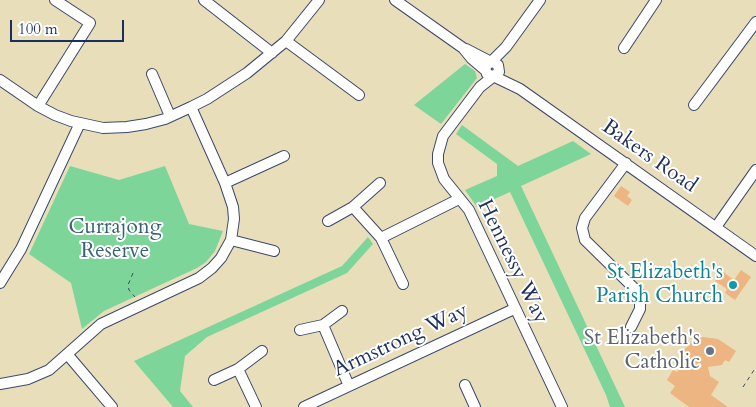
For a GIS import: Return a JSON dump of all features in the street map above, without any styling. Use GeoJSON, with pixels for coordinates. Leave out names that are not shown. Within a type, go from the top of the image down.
{"type":"FeatureCollection","features":[{"type":"Feature","properties":{"kind":"street"},"geometry":{"type":"LineString","coordinates":[[38,106],[90,23],[55,0]]}},
{"type":"Feature","properties":{"kind":"street"},"geometry":{"type":"LineString","coordinates":[[204,0],[272,53]]}},
{"type":"Feature","properties":{"kind":"street"},"geometry":{"type":"LineString","coordinates":[[0,80],[38,106],[55,115],[80,123],[103,128],[146,124],[191,108],[207,100],[247,73],[286,41],[319,0]]}},
{"type":"Feature","properties":{"kind":"street","name":"Bakers Road"},"geometry":{"type":"LineString","coordinates":[[395,0],[462,48],[472,59],[492,69],[756,256]]}},
{"type":"Feature","properties":{"kind":"street","name":"Hennessy Way"},"geometry":{"type":"LineString","coordinates":[[540,0],[480,87],[443,136],[438,154],[438,163],[444,179],[468,210],[562,407]]}},
{"type":"Feature","properties":{"kind":"street"},"geometry":{"type":"LineString","coordinates":[[624,48],[656,0]]}},
{"type":"Feature","properties":{"kind":"street"},"geometry":{"type":"LineString","coordinates":[[694,105],[756,22]]}},
{"type":"Feature","properties":{"kind":"street"},"geometry":{"type":"LineString","coordinates":[[286,41],[360,95]]}},
{"type":"Feature","properties":{"kind":"street"},"geometry":{"type":"LineString","coordinates":[[152,74],[170,116]]}},
{"type":"Feature","properties":{"kind":"street"},"geometry":{"type":"LineString","coordinates":[[0,384],[17,382],[49,370],[107,320],[206,274],[216,264],[231,240],[234,219],[233,208],[225,183],[191,108]]}},
{"type":"Feature","properties":{"kind":"street"},"geometry":{"type":"LineString","coordinates":[[0,283],[21,250],[80,123]]}},
{"type":"Feature","properties":{"kind":"street"},"geometry":{"type":"LineString","coordinates":[[225,183],[284,156]]}},
{"type":"Feature","properties":{"kind":"street"},"geometry":{"type":"LineString","coordinates":[[626,163],[585,218],[582,228],[585,240],[640,294],[640,308],[632,327]]}},
{"type":"Feature","properties":{"kind":"street"},"geometry":{"type":"LineString","coordinates":[[716,227],[756,170]]}},
{"type":"Feature","properties":{"kind":"street"},"geometry":{"type":"LineString","coordinates":[[328,221],[353,207],[380,183]]}},
{"type":"Feature","properties":{"kind":"street"},"geometry":{"type":"LineString","coordinates":[[381,238],[459,199]]}},
{"type":"Feature","properties":{"kind":"street"},"geometry":{"type":"LineString","coordinates":[[353,207],[381,238],[403,284]]}},
{"type":"Feature","properties":{"kind":"street"},"geometry":{"type":"LineString","coordinates":[[231,240],[274,251]]}},
{"type":"Feature","properties":{"kind":"street","name":"Armstrong Way"},"geometry":{"type":"LineString","coordinates":[[304,407],[514,309]]}},
{"type":"Feature","properties":{"kind":"street"},"geometry":{"type":"LineString","coordinates":[[300,330],[322,325],[342,311]]}},
{"type":"Feature","properties":{"kind":"street"},"geometry":{"type":"LineString","coordinates":[[322,325],[349,386]]}},
{"type":"Feature","properties":{"kind":"street"},"geometry":{"type":"LineString","coordinates":[[214,380],[238,369],[262,351]]}},
{"type":"Feature","properties":{"kind":"street"},"geometry":{"type":"LineString","coordinates":[[67,354],[112,407]]}},
{"type":"Feature","properties":{"kind":"street"},"geometry":{"type":"LineString","coordinates":[[238,369],[256,407]]}},
{"type":"Feature","properties":{"kind":"street"},"geometry":{"type":"LineString","coordinates":[[465,385],[475,407]]}},
{"type":"Feature","properties":{"kind":"path"},"geometry":{"type":"LineString","coordinates":[[132,273],[128,285],[135,299]]}},
{"type":"Feature","properties":{"kind":"path"},"geometry":{"type":"LineString","coordinates":[[743,387],[756,368]]}},
{"type":"Feature","properties":{"kind":"green space"},"geometry":{"type":"Polygon","coordinates":[[[465,64],[475,71],[477,78],[441,124],[414,105],[465,64]]]}},
{"type":"Feature","properties":{"kind":"green space"},"geometry":{"type":"Polygon","coordinates":[[[462,125],[518,166],[573,141],[591,154],[521,186],[625,407],[610,407],[510,192],[477,207],[465,190],[497,176],[497,164],[456,134],[462,125]]]}},
{"type":"Feature","properties":{"kind":"green space","name":"Currajong Reserve"},"geometry":{"type":"Polygon","coordinates":[[[70,166],[119,180],[165,166],[189,224],[223,231],[215,251],[206,262],[197,268],[104,311],[82,329],[71,283],[29,254],[70,166]]]}},
{"type":"Feature","properties":{"kind":"green space"},"geometry":{"type":"Polygon","coordinates":[[[368,237],[373,244],[347,273],[207,337],[185,356],[180,391],[193,407],[173,407],[134,361],[342,266],[368,237]]]}},
{"type":"Feature","properties":{"kind":"building"},"geometry":{"type":"Polygon","coordinates":[[[621,186],[630,192],[627,196],[632,200],[628,206],[614,196],[621,186]]]}},
{"type":"Feature","properties":{"kind":"building","name":"St Elizabeth's Parish Church"},"geometry":{"type":"Polygon","coordinates":[[[741,270],[751,277],[735,300],[725,293],[727,289],[715,281],[722,271],[734,280],[741,270]]]}},
{"type":"Feature","properties":{"kind":"building"},"geometry":{"type":"Polygon","coordinates":[[[703,337],[718,339],[736,351],[729,362],[725,360],[722,365],[708,367],[710,376],[719,382],[711,395],[728,407],[689,407],[670,393],[675,386],[667,380],[673,370],[677,372],[689,355],[683,351],[692,342],[703,337]]]}},
{"type":"Feature","properties":{"kind":"place","name":"St Elizabeth's Parish Church"},"geometry":{"type":"Point","coordinates":[733,285]}},
{"type":"Feature","properties":{"kind":"place","name":"St Elizabeth's Catholic"},"geometry":{"type":"Point","coordinates":[710,351]}}]}
